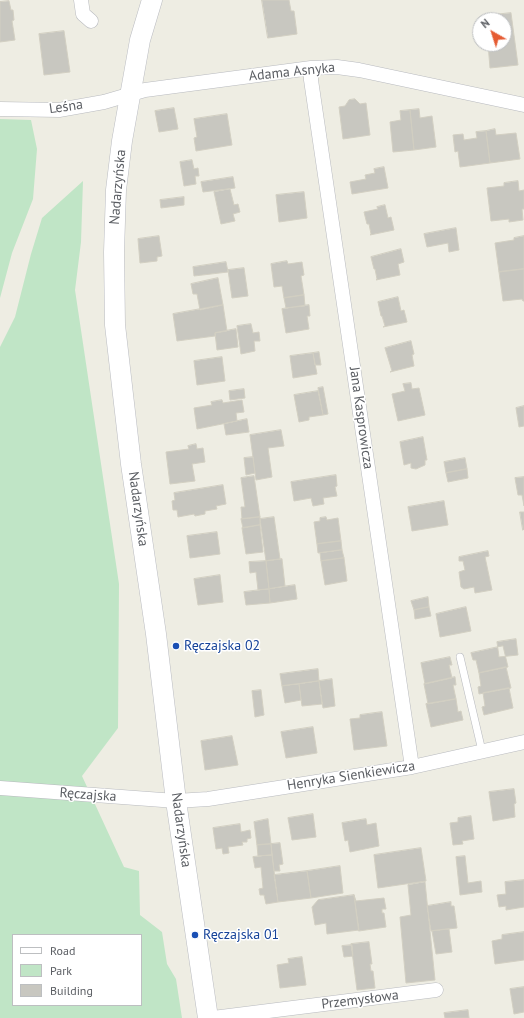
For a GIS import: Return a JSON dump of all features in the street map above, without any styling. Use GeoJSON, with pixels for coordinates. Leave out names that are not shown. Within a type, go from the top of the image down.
{"type":"FeatureCollection","features":[{"type":"Feature","properties":{"kind":"main road","name":"Nadarzyńska"},"geometry":{"type":"LineString","coordinates":[[152,0],[140,40],[130,94],[116,190],[114,252],[115,325],[131,464],[156,634],[176,801],[208,1018]]}},
{"type":"Feature","properties":{"kind":"street"},"geometry":{"type":"LineString","coordinates":[[81,0],[83,14],[91,21]]}},
{"type":"Feature","properties":{"kind":"street","name":"Adama Asnyka"},"geometry":{"type":"LineString","coordinates":[[130,94],[145,90],[336,66],[524,105]]}},
{"type":"Feature","properties":{"kind":"street","name":"Jana Kasprowicza"},"geometry":{"type":"LineString","coordinates":[[311,68],[412,767]]}},
{"type":"Feature","properties":{"kind":"street","name":"Leśna"},"geometry":{"type":"LineString","coordinates":[[0,109],[59,110],[104,102],[130,94]]}},
{"type":"Feature","properties":{"kind":"street","name":"Henryka Sienkiewicza"},"geometry":{"type":"LineString","coordinates":[[176,801],[208,799],[412,767],[524,742]]}},
{"type":"Feature","properties":{"kind":"street","name":"Ręczajska"},"geometry":{"type":"LineString","coordinates":[[0,788],[176,801]]}},
{"type":"Feature","properties":{"kind":"street","name":"Przemysłowa"},"geometry":{"type":"LineString","coordinates":[[213,1018],[436,990]]}},
{"type":"Feature","properties":{"kind":"lane"},"geometry":{"type":"LineString","coordinates":[[460,657],[482,751]]}},
{"type":"Feature","properties":{"kind":"green space"},"geometry":{"type":"Polygon","coordinates":[[[0,119],[31,120],[37,149],[33,199],[12,253],[0,298],[0,119]]]}},
{"type":"Feature","properties":{"kind":"green space"},"geometry":{"type":"Polygon","coordinates":[[[83,181],[81,242],[75,290],[119,584],[118,728],[82,776],[124,867],[139,871],[140,915],[162,932],[167,964],[176,979],[182,1018],[0,1018],[0,347],[15,317],[42,218],[83,181]]]}},
{"type":"Feature","properties":{"kind":"building"},"geometry":{"type":"Polygon","coordinates":[[[262,0],[289,0],[291,11],[294,11],[297,34],[268,38],[262,0]]]}},
{"type":"Feature","properties":{"kind":"building"},"geometry":{"type":"Polygon","coordinates":[[[9,1],[11,10],[13,10],[14,20],[12,21],[15,40],[0,42],[0,2],[9,1]]]}},
{"type":"Feature","properties":{"kind":"building"},"geometry":{"type":"Polygon","coordinates":[[[512,20],[518,65],[490,68],[489,52],[512,52],[512,20]]]}},
{"type":"Feature","properties":{"kind":"building"},"geometry":{"type":"Polygon","coordinates":[[[64,31],[70,72],[44,75],[39,34],[64,31]]]}},
{"type":"Feature","properties":{"kind":"building"},"geometry":{"type":"Polygon","coordinates":[[[355,99],[360,104],[366,103],[370,135],[343,139],[339,107],[345,106],[349,100],[355,99]]]}},
{"type":"Feature","properties":{"kind":"building"},"geometry":{"type":"Polygon","coordinates":[[[174,108],[178,129],[159,132],[155,111],[174,108]]]}},
{"type":"Feature","properties":{"kind":"building"},"geometry":{"type":"Polygon","coordinates":[[[419,109],[420,118],[432,116],[436,147],[414,150],[410,110],[419,109]]]}},
{"type":"Feature","properties":{"kind":"building"},"geometry":{"type":"Polygon","coordinates":[[[410,110],[414,150],[393,152],[390,122],[401,120],[400,111],[410,110]]]}},
{"type":"Feature","properties":{"kind":"building"},"geometry":{"type":"Polygon","coordinates":[[[227,114],[232,145],[196,151],[194,138],[197,137],[194,119],[227,114]]]}},
{"type":"Feature","properties":{"kind":"building"},"geometry":{"type":"Polygon","coordinates":[[[495,129],[496,135],[516,133],[520,159],[490,163],[486,131],[495,129]]]}},
{"type":"Feature","properties":{"kind":"building"},"geometry":{"type":"Polygon","coordinates":[[[486,131],[490,163],[460,167],[458,151],[455,152],[453,135],[463,134],[464,140],[477,138],[476,132],[486,131]]]}},
{"type":"Feature","properties":{"kind":"building"},"geometry":{"type":"Polygon","coordinates":[[[192,160],[194,169],[198,168],[199,176],[195,176],[196,184],[184,186],[180,162],[192,160]]]}},
{"type":"Feature","properties":{"kind":"building"},"geometry":{"type":"Polygon","coordinates":[[[384,167],[388,188],[352,194],[350,182],[366,179],[365,175],[375,173],[374,169],[384,167]]]}},
{"type":"Feature","properties":{"kind":"building"},"geometry":{"type":"Polygon","coordinates":[[[233,177],[235,188],[203,192],[201,182],[233,177]]]}},
{"type":"Feature","properties":{"kind":"building"},"geometry":{"type":"Polygon","coordinates":[[[518,181],[519,191],[524,190],[524,209],[522,209],[523,220],[509,222],[509,219],[491,221],[487,188],[504,186],[504,183],[518,181]]]}},
{"type":"Feature","properties":{"kind":"building"},"geometry":{"type":"Polygon","coordinates":[[[230,189],[234,205],[238,204],[240,212],[233,214],[235,221],[221,224],[214,192],[230,189]]]}},
{"type":"Feature","properties":{"kind":"building"},"geometry":{"type":"Polygon","coordinates":[[[304,192],[307,218],[279,222],[276,195],[304,192]]]}},
{"type":"Feature","properties":{"kind":"building"},"geometry":{"type":"Polygon","coordinates":[[[184,197],[184,205],[161,208],[160,200],[184,197]]]}},
{"type":"Feature","properties":{"kind":"building"},"geometry":{"type":"Polygon","coordinates":[[[385,205],[388,218],[391,217],[394,230],[370,235],[369,224],[367,224],[364,212],[378,209],[377,207],[385,205]]]}},
{"type":"Feature","properties":{"kind":"building"},"geometry":{"type":"Polygon","coordinates":[[[456,228],[459,250],[449,252],[448,243],[427,247],[424,234],[456,228]]]}},
{"type":"Feature","properties":{"kind":"building"},"geometry":{"type":"Polygon","coordinates":[[[159,236],[162,256],[157,257],[157,261],[140,263],[138,239],[159,236]]]}},
{"type":"Feature","properties":{"kind":"building"},"geometry":{"type":"Polygon","coordinates":[[[524,236],[524,269],[499,272],[495,243],[514,240],[514,238],[524,236]]]}},
{"type":"Feature","properties":{"kind":"building"},"geometry":{"type":"Polygon","coordinates":[[[401,249],[404,262],[398,264],[400,275],[376,280],[375,269],[371,257],[401,249]]]}},
{"type":"Feature","properties":{"kind":"building"},"geometry":{"type":"Polygon","coordinates":[[[287,261],[288,264],[302,262],[304,275],[301,276],[304,295],[284,298],[282,286],[274,287],[271,264],[287,261]]]}},
{"type":"Feature","properties":{"kind":"building"},"geometry":{"type":"Polygon","coordinates":[[[226,262],[228,272],[194,276],[193,267],[226,262]]]}},
{"type":"Feature","properties":{"kind":"building"},"geometry":{"type":"Polygon","coordinates":[[[244,268],[248,296],[232,298],[228,270],[244,268]]]}},
{"type":"Feature","properties":{"kind":"building"},"geometry":{"type":"Polygon","coordinates":[[[524,269],[524,301],[522,299],[503,301],[499,272],[524,269]]]}},
{"type":"Feature","properties":{"kind":"building"},"geometry":{"type":"Polygon","coordinates":[[[218,278],[223,305],[200,310],[197,294],[193,294],[191,284],[218,278]]]}},
{"type":"Feature","properties":{"kind":"building"},"geometry":{"type":"Polygon","coordinates":[[[304,295],[305,306],[286,308],[284,298],[304,295]]]}},
{"type":"Feature","properties":{"kind":"building"},"geometry":{"type":"Polygon","coordinates":[[[398,297],[401,311],[404,310],[407,322],[383,327],[385,326],[378,302],[398,297]]]}},
{"type":"Feature","properties":{"kind":"building"},"geometry":{"type":"Polygon","coordinates":[[[223,305],[227,331],[215,333],[215,336],[177,341],[173,314],[223,305]]]}},
{"type":"Feature","properties":{"kind":"building"},"geometry":{"type":"Polygon","coordinates":[[[309,305],[310,316],[307,316],[309,329],[286,333],[282,309],[309,305]]]}},
{"type":"Feature","properties":{"kind":"building"},"geometry":{"type":"Polygon","coordinates":[[[251,324],[253,333],[259,332],[260,341],[254,341],[255,351],[241,354],[237,326],[251,324]]]}},
{"type":"Feature","properties":{"kind":"building"},"geometry":{"type":"Polygon","coordinates":[[[236,329],[238,347],[217,350],[215,333],[236,329]]]}},
{"type":"Feature","properties":{"kind":"building"},"geometry":{"type":"Polygon","coordinates":[[[411,341],[414,354],[412,355],[414,366],[390,372],[392,371],[385,348],[411,341]]]}},
{"type":"Feature","properties":{"kind":"building"},"geometry":{"type":"Polygon","coordinates":[[[319,352],[321,365],[315,365],[313,353],[319,352]]]}},
{"type":"Feature","properties":{"kind":"building"},"geometry":{"type":"Polygon","coordinates":[[[313,353],[317,374],[293,378],[290,356],[313,353]]]}},
{"type":"Feature","properties":{"kind":"building"},"geometry":{"type":"Polygon","coordinates":[[[222,357],[225,381],[197,385],[194,361],[222,357]]]}},
{"type":"Feature","properties":{"kind":"building"},"geometry":{"type":"Polygon","coordinates":[[[411,383],[412,389],[419,388],[425,415],[398,421],[392,394],[405,391],[403,384],[411,383]]]}},
{"type":"Feature","properties":{"kind":"building"},"geometry":{"type":"Polygon","coordinates":[[[323,387],[328,414],[323,415],[318,388],[323,387]]]}},
{"type":"Feature","properties":{"kind":"building"},"geometry":{"type":"Polygon","coordinates":[[[244,389],[245,398],[230,400],[229,391],[244,389]]]}},
{"type":"Feature","properties":{"kind":"building"},"geometry":{"type":"Polygon","coordinates":[[[318,391],[323,415],[309,417],[309,420],[299,422],[294,395],[318,391]]]}},
{"type":"Feature","properties":{"kind":"building"},"geometry":{"type":"Polygon","coordinates":[[[222,400],[223,403],[242,400],[244,412],[236,413],[237,421],[197,429],[194,408],[212,405],[211,402],[222,400]]]}},
{"type":"Feature","properties":{"kind":"building"},"geometry":{"type":"Polygon","coordinates":[[[524,406],[524,426],[519,427],[516,408],[524,406]]]}},
{"type":"Feature","properties":{"kind":"building"},"geometry":{"type":"Polygon","coordinates":[[[247,419],[249,432],[226,435],[224,424],[247,419]]]}},
{"type":"Feature","properties":{"kind":"building"},"geometry":{"type":"Polygon","coordinates":[[[281,430],[284,446],[268,448],[272,477],[256,480],[250,435],[281,430]]]}},
{"type":"Feature","properties":{"kind":"building"},"geometry":{"type":"Polygon","coordinates":[[[423,437],[427,460],[425,460],[425,465],[416,469],[411,468],[411,463],[404,465],[400,442],[423,437]]]}},
{"type":"Feature","properties":{"kind":"building"},"geometry":{"type":"Polygon","coordinates":[[[196,444],[197,449],[203,448],[205,462],[192,464],[195,481],[170,484],[166,452],[189,449],[188,446],[196,444]]]}},
{"type":"Feature","properties":{"kind":"building"},"geometry":{"type":"Polygon","coordinates":[[[253,457],[255,473],[246,475],[244,458],[253,457]]]}},
{"type":"Feature","properties":{"kind":"building"},"geometry":{"type":"Polygon","coordinates":[[[465,458],[467,469],[446,473],[444,462],[465,458]]]}},
{"type":"Feature","properties":{"kind":"building"},"geometry":{"type":"Polygon","coordinates":[[[467,469],[468,478],[448,482],[446,473],[467,469]]]}},
{"type":"Feature","properties":{"kind":"building"},"geometry":{"type":"Polygon","coordinates":[[[336,475],[337,486],[335,487],[337,496],[323,498],[324,504],[313,506],[311,498],[294,501],[291,482],[336,475]]]}},
{"type":"Feature","properties":{"kind":"building"},"geometry":{"type":"Polygon","coordinates":[[[254,476],[260,517],[242,519],[241,507],[245,507],[241,478],[254,476]]]}},
{"type":"Feature","properties":{"kind":"building"},"geometry":{"type":"Polygon","coordinates":[[[524,477],[524,506],[522,495],[518,495],[515,478],[524,477]]]}},
{"type":"Feature","properties":{"kind":"building"},"geometry":{"type":"Polygon","coordinates":[[[223,485],[226,504],[216,506],[217,509],[205,511],[205,514],[195,516],[194,514],[178,517],[177,510],[173,510],[172,501],[175,500],[174,493],[223,485]]]}},
{"type":"Feature","properties":{"kind":"building"},"geometry":{"type":"Polygon","coordinates":[[[444,501],[448,525],[412,531],[408,507],[444,501]]]}},
{"type":"Feature","properties":{"kind":"building"},"geometry":{"type":"Polygon","coordinates":[[[520,512],[524,512],[523,530],[520,512]]]}},
{"type":"Feature","properties":{"kind":"building"},"geometry":{"type":"Polygon","coordinates":[[[260,517],[260,525],[243,528],[241,519],[260,517]]]}},
{"type":"Feature","properties":{"kind":"building"},"geometry":{"type":"Polygon","coordinates":[[[274,517],[280,559],[266,561],[260,519],[274,517]]]}},
{"type":"Feature","properties":{"kind":"building"},"geometry":{"type":"Polygon","coordinates":[[[326,517],[327,520],[338,518],[341,541],[317,544],[314,522],[320,521],[320,518],[326,517]]]}},
{"type":"Feature","properties":{"kind":"building"},"geometry":{"type":"Polygon","coordinates":[[[260,525],[263,552],[246,554],[242,528],[260,525]]]}},
{"type":"Feature","properties":{"kind":"building"},"geometry":{"type":"Polygon","coordinates":[[[217,532],[220,554],[190,558],[187,536],[217,532]]]}},
{"type":"Feature","properties":{"kind":"building"},"geometry":{"type":"Polygon","coordinates":[[[341,541],[342,550],[318,553],[317,544],[341,541]]]}},
{"type":"Feature","properties":{"kind":"building"},"geometry":{"type":"Polygon","coordinates":[[[342,550],[344,558],[321,561],[320,553],[342,550]]]}},
{"type":"Feature","properties":{"kind":"building"},"geometry":{"type":"Polygon","coordinates":[[[488,551],[489,556],[485,557],[492,590],[475,593],[474,587],[464,589],[461,587],[459,572],[465,570],[463,561],[459,561],[459,557],[488,551]]]}},
{"type":"Feature","properties":{"kind":"building"},"geometry":{"type":"Polygon","coordinates":[[[344,558],[347,581],[325,585],[321,561],[344,558]]]}},
{"type":"Feature","properties":{"kind":"building"},"geometry":{"type":"Polygon","coordinates":[[[282,559],[285,586],[269,589],[266,561],[282,559]]]}},
{"type":"Feature","properties":{"kind":"building"},"geometry":{"type":"Polygon","coordinates":[[[266,561],[269,589],[258,590],[256,572],[250,573],[249,562],[266,561]]]}},
{"type":"Feature","properties":{"kind":"building"},"geometry":{"type":"Polygon","coordinates":[[[220,575],[223,602],[198,605],[194,579],[220,575]]]}},
{"type":"Feature","properties":{"kind":"building"},"geometry":{"type":"Polygon","coordinates":[[[295,585],[297,599],[270,603],[269,589],[295,585]]]}},
{"type":"Feature","properties":{"kind":"building"},"geometry":{"type":"Polygon","coordinates":[[[269,589],[270,603],[246,605],[244,592],[269,589]]]}},
{"type":"Feature","properties":{"kind":"building"},"geometry":{"type":"Polygon","coordinates":[[[428,597],[429,607],[414,610],[411,601],[428,597]]]}},
{"type":"Feature","properties":{"kind":"building"},"geometry":{"type":"Polygon","coordinates":[[[429,607],[431,616],[415,619],[414,610],[429,607]]]}},
{"type":"Feature","properties":{"kind":"building"},"geometry":{"type":"Polygon","coordinates":[[[466,607],[471,631],[440,637],[436,614],[466,607]]]}},
{"type":"Feature","properties":{"kind":"building"},"geometry":{"type":"Polygon","coordinates":[[[516,639],[518,655],[499,657],[497,642],[516,639]]]}},
{"type":"Feature","properties":{"kind":"building"},"geometry":{"type":"Polygon","coordinates":[[[503,646],[508,667],[479,673],[476,660],[473,660],[471,653],[503,646]]]}},
{"type":"Feature","properties":{"kind":"building"},"geometry":{"type":"Polygon","coordinates":[[[450,657],[452,665],[449,665],[452,678],[425,684],[421,663],[450,657]]]}},
{"type":"Feature","properties":{"kind":"building"},"geometry":{"type":"Polygon","coordinates":[[[506,667],[511,688],[479,694],[478,687],[481,686],[479,673],[506,667]]]}},
{"type":"Feature","properties":{"kind":"building"},"geometry":{"type":"Polygon","coordinates":[[[318,669],[319,681],[282,686],[280,674],[318,669]]]}},
{"type":"Feature","properties":{"kind":"building"},"geometry":{"type":"Polygon","coordinates":[[[455,677],[456,685],[453,685],[456,699],[428,704],[424,684],[455,677]]]}},
{"type":"Feature","properties":{"kind":"building"},"geometry":{"type":"Polygon","coordinates":[[[332,679],[335,706],[323,708],[319,681],[332,679]]]}},
{"type":"Feature","properties":{"kind":"building"},"geometry":{"type":"Polygon","coordinates":[[[319,681],[322,704],[302,706],[299,684],[319,681]]]}},
{"type":"Feature","properties":{"kind":"building"},"geometry":{"type":"Polygon","coordinates":[[[299,684],[301,700],[285,703],[282,686],[299,684]]]}},
{"type":"Feature","properties":{"kind":"building"},"geometry":{"type":"Polygon","coordinates":[[[509,688],[513,708],[484,715],[482,707],[485,706],[483,693],[509,688]]]}},
{"type":"Feature","properties":{"kind":"building"},"geometry":{"type":"Polygon","coordinates":[[[261,690],[264,715],[255,717],[252,691],[261,690]]]}},
{"type":"Feature","properties":{"kind":"building"},"geometry":{"type":"Polygon","coordinates":[[[456,699],[458,712],[461,711],[463,720],[431,727],[426,704],[456,699]]]}},
{"type":"Feature","properties":{"kind":"building"},"geometry":{"type":"Polygon","coordinates":[[[382,712],[387,746],[354,750],[350,719],[360,718],[360,715],[382,712]]]}},
{"type":"Feature","properties":{"kind":"building"},"geometry":{"type":"Polygon","coordinates":[[[313,727],[317,753],[286,758],[281,732],[313,727]]]}},
{"type":"Feature","properties":{"kind":"building"},"geometry":{"type":"Polygon","coordinates":[[[232,736],[238,765],[205,770],[201,741],[232,736]]]}},
{"type":"Feature","properties":{"kind":"building"},"geometry":{"type":"Polygon","coordinates":[[[514,789],[516,803],[514,804],[515,817],[493,821],[489,792],[514,789]]]}},
{"type":"Feature","properties":{"kind":"building"},"geometry":{"type":"Polygon","coordinates":[[[313,814],[316,837],[292,840],[288,818],[313,814]]]}},
{"type":"Feature","properties":{"kind":"building"},"geometry":{"type":"Polygon","coordinates":[[[471,816],[474,839],[462,841],[463,844],[453,845],[450,823],[458,822],[458,818],[471,816]]]}},
{"type":"Feature","properties":{"kind":"building"},"geometry":{"type":"Polygon","coordinates":[[[268,819],[271,844],[257,845],[254,822],[268,819]]]}},
{"type":"Feature","properties":{"kind":"building"},"geometry":{"type":"Polygon","coordinates":[[[366,819],[367,825],[376,823],[379,846],[350,852],[348,840],[345,841],[342,823],[366,819]]]}},
{"type":"Feature","properties":{"kind":"building"},"geometry":{"type":"Polygon","coordinates":[[[240,824],[241,832],[250,830],[251,838],[247,839],[247,842],[242,842],[243,845],[228,847],[229,853],[223,854],[222,848],[216,849],[213,828],[240,824]]]}},
{"type":"Feature","properties":{"kind":"building"},"geometry":{"type":"Polygon","coordinates":[[[280,843],[283,864],[279,865],[280,871],[274,871],[271,844],[280,843]]]}},
{"type":"Feature","properties":{"kind":"building"},"geometry":{"type":"Polygon","coordinates":[[[271,844],[272,855],[258,856],[257,845],[271,844]]]}},
{"type":"Feature","properties":{"kind":"building"},"geometry":{"type":"Polygon","coordinates":[[[421,848],[426,881],[378,888],[374,855],[421,848]]]}},
{"type":"Feature","properties":{"kind":"building"},"geometry":{"type":"Polygon","coordinates":[[[272,855],[278,902],[266,904],[264,895],[260,895],[259,889],[263,888],[261,867],[255,868],[253,857],[272,855]]]}},
{"type":"Feature","properties":{"kind":"building"},"geometry":{"type":"Polygon","coordinates":[[[465,856],[468,883],[481,881],[482,892],[460,895],[456,857],[465,856]]]}},
{"type":"Feature","properties":{"kind":"building"},"geometry":{"type":"Polygon","coordinates":[[[340,866],[343,893],[311,898],[307,871],[340,866]]]}},
{"type":"Feature","properties":{"kind":"building"},"geometry":{"type":"Polygon","coordinates":[[[307,871],[311,898],[278,902],[274,875],[307,871]]]}},
{"type":"Feature","properties":{"kind":"building"},"geometry":{"type":"Polygon","coordinates":[[[524,880],[524,907],[506,910],[506,906],[499,907],[497,895],[506,894],[505,882],[524,880]]]}},
{"type":"Feature","properties":{"kind":"building"},"geometry":{"type":"Polygon","coordinates":[[[425,882],[435,980],[406,983],[400,917],[411,915],[408,885],[425,882]]]}},
{"type":"Feature","properties":{"kind":"building"},"geometry":{"type":"Polygon","coordinates":[[[354,895],[359,930],[327,934],[326,923],[315,925],[312,907],[318,900],[354,895]]]}},
{"type":"Feature","properties":{"kind":"building"},"geometry":{"type":"Polygon","coordinates":[[[354,895],[356,901],[384,898],[386,909],[382,909],[382,913],[384,913],[386,927],[359,931],[354,895]]]}},
{"type":"Feature","properties":{"kind":"building"},"geometry":{"type":"Polygon","coordinates":[[[451,902],[451,906],[454,906],[457,928],[431,931],[427,906],[451,902]]]}},
{"type":"Feature","properties":{"kind":"building"},"geometry":{"type":"Polygon","coordinates":[[[449,929],[452,952],[436,954],[432,931],[449,929]]]}},
{"type":"Feature","properties":{"kind":"building"},"geometry":{"type":"Polygon","coordinates":[[[524,932],[524,960],[495,964],[492,941],[502,939],[502,935],[524,932]]]}},
{"type":"Feature","properties":{"kind":"building"},"geometry":{"type":"Polygon","coordinates":[[[369,942],[372,964],[370,964],[371,971],[373,971],[375,988],[357,990],[351,944],[369,942]]]}},
{"type":"Feature","properties":{"kind":"building"},"geometry":{"type":"Polygon","coordinates":[[[352,945],[353,956],[344,957],[342,946],[352,945]]]}},
{"type":"Feature","properties":{"kind":"building"},"geometry":{"type":"Polygon","coordinates":[[[302,957],[306,985],[280,988],[277,965],[289,963],[288,959],[302,957]]]}},
{"type":"Feature","properties":{"kind":"building"},"geometry":{"type":"Polygon","coordinates":[[[524,987],[524,1012],[514,1014],[510,989],[524,987]]]}},
{"type":"Feature","properties":{"kind":"building"},"geometry":{"type":"Polygon","coordinates":[[[468,1010],[469,1018],[445,1018],[444,1013],[468,1010]]]}},
{"type":"Feature","properties":{"kind":"place","name":"Ręczajska 02"},"geometry":{"type":"Point","coordinates":[176,646]}},
{"type":"Feature","properties":{"kind":"place","name":"Ręczajska 01"},"geometry":{"type":"Point","coordinates":[195,935]}}]}
